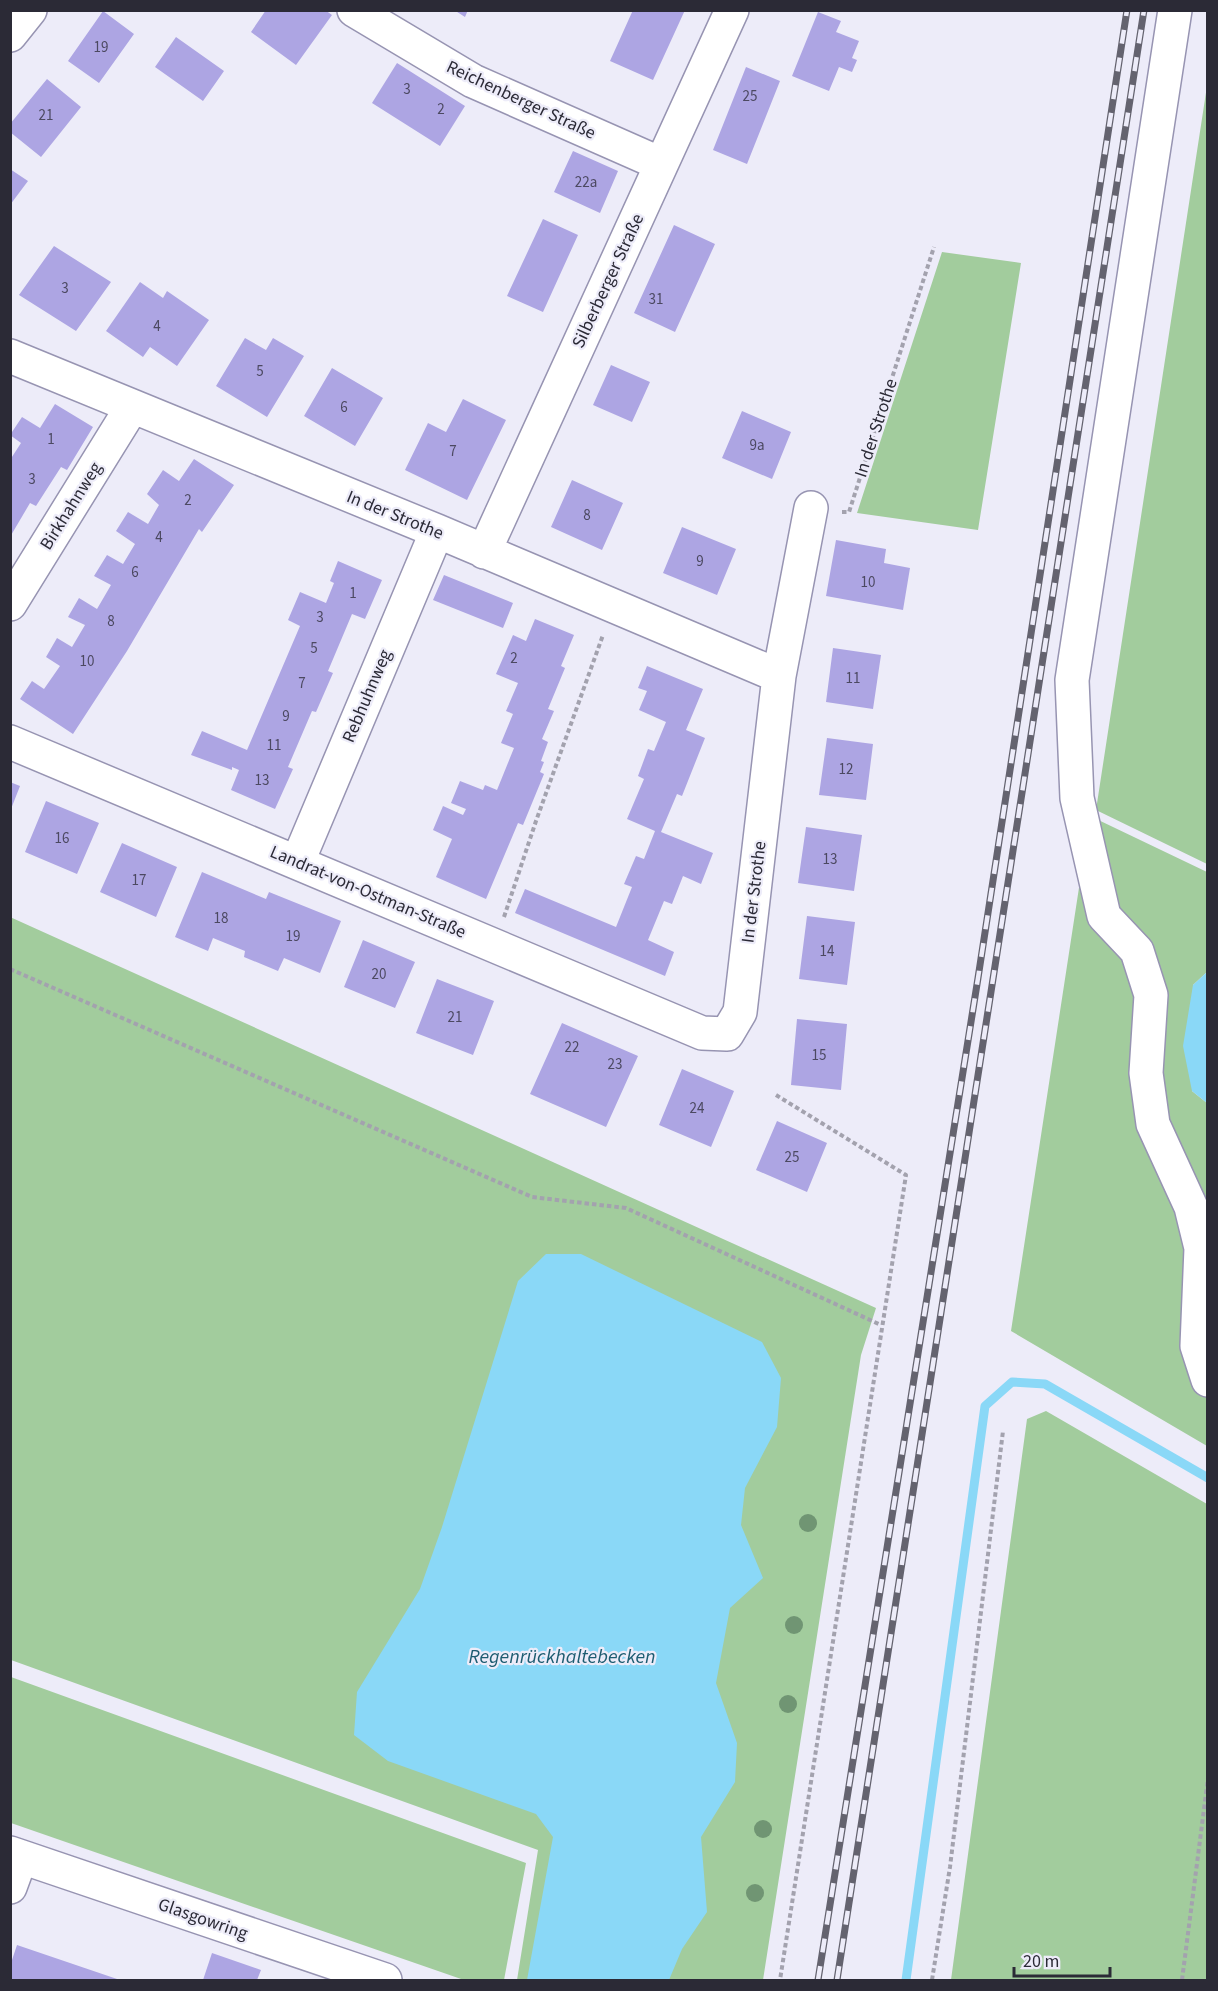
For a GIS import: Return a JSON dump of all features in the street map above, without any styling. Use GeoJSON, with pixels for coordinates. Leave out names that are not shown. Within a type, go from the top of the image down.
{"type":"FeatureCollection","features":[{"type":"Feature","properties":{"kind":"street"},"geometry":{"type":"LineString","coordinates":[[10,35],[30,10]]}},
{"type":"Feature","properties":{"kind":"street","name":"Reichenberger Straße"},"geometry":{"type":"LineString","coordinates":[[354,10],[472,81],[661,164]]}},
{"type":"Feature","properties":{"kind":"street","name":"Silberberger Straße"},"geometry":{"type":"LineString","coordinates":[[484,552],[732,10]]}},
{"type":"Feature","properties":{"kind":"street"},"geometry":{"type":"LineString","coordinates":[[1175,10],[1072,680],[1077,798],[1104,916],[1137,951],[1151,995],[1146,1073],[1153,1124],[1191,1207],[1202,1248],[1197,1346],[1208,1380]]}},
{"type":"Feature","properties":{"kind":"street","name":"In der Strothe"},"geometry":{"type":"LineString","coordinates":[[10,356],[437,531],[779,676]]}},
{"type":"Feature","properties":{"kind":"street","name":"Birkhahnweg"},"geometry":{"type":"LineString","coordinates":[[10,604],[132,407]]}},
{"type":"Feature","properties":{"kind":"street","name":"In der Strothe"},"geometry":{"type":"LineString","coordinates":[[728,1034],[740,1012],[779,676],[811,508]]}},
{"type":"Feature","properties":{"kind":"street","name":"Rebhuhnweg"},"geometry":{"type":"LineString","coordinates":[[298,861],[437,531]]}},
{"type":"Feature","properties":{"kind":"street","name":"Landrat-von-Ostman-Straße"},"geometry":{"type":"LineString","coordinates":[[10,741],[702,1033],[728,1034]]}},
{"type":"Feature","properties":{"kind":"street","name":"Glasgowring"},"geometry":{"type":"LineString","coordinates":[[10,1887],[16,1855],[385,1980]]}},
{"type":"Feature","properties":{"kind":"path","name":"In der Strothe"},"geometry":{"type":"LineString","coordinates":[[811,508],[849,512],[934,247]]}},
{"type":"Feature","properties":{"kind":"path"},"geometry":{"type":"LineString","coordinates":[[494,946],[536,821],[614,606]]}},
{"type":"Feature","properties":{"kind":"path"},"geometry":{"type":"LineString","coordinates":[[10,969],[532,1197],[626,1208],[881,1325]]}},
{"type":"Feature","properties":{"kind":"path"},"geometry":{"type":"LineString","coordinates":[[776,1095],[906,1175],[780,1980]]}},
{"type":"Feature","properties":{"kind":"path"},"geometry":{"type":"LineString","coordinates":[[932,1980],[950,1867],[1003,1431]]}},
{"type":"Feature","properties":{"kind":"path"},"geometry":{"type":"LineString","coordinates":[[1182,1980],[1208,1778]]}},
{"type":"Feature","properties":{"kind":"green space"},"geometry":{"type":"Polygon","coordinates":[[[1207,86],[1207,864],[1096,810],[1207,86]]]}},
{"type":"Feature","properties":{"kind":"green space"},"geometry":{"type":"Polygon","coordinates":[[[942,252],[1021,263],[978,530],[857,513],[942,252]]]}},
{"type":"Feature","properties":{"kind":"green space"},"geometry":{"type":"Polygon","coordinates":[[[1090,816],[1207,872],[1207,972],[1193,985],[1192,1091],[1207,1103],[1207,1446],[1011,1331],[1090,816]]]}},
{"type":"Feature","properties":{"kind":"green space"},"geometry":{"type":"Polygon","coordinates":[[[10,917],[876,1308],[861,1355],[763,1980],[517,1980],[538,1850],[11,1660],[10,917]]]}},
{"type":"Feature","properties":{"kind":"green space"},"geometry":{"type":"Polygon","coordinates":[[[1046,1411],[1207,1504],[1207,1980],[951,1980],[1027,1419],[1046,1411]]]}},
{"type":"Feature","properties":{"kind":"green space"},"geometry":{"type":"Polygon","coordinates":[[[11,1677],[526,1863],[504,1980],[464,1980],[11,1823],[11,1677]]]}},
{"type":"Feature","properties":{"kind":"water"},"geometry":{"type":"Polygon","coordinates":[[[1207,972],[1207,1103],[1192,1091],[1183,1046],[1193,985],[1207,972]]]}},
{"type":"Feature","properties":{"kind":"water","name":"Regenrückhaltebecken"},"geometry":{"type":"Polygon","coordinates":[[[546,1254],[581,1254],[762,1342],[781,1378],[777,1427],[745,1488],[741,1525],[763,1578],[730,1608],[716,1683],[737,1743],[735,1782],[701,1837],[707,1912],[682,1949],[669,1980],[527,1980],[553,1837],[536,1814],[388,1761],[354,1735],[357,1692],[420,1589],[442,1527],[518,1281],[546,1254]]]}},
{"type":"Feature","properties":{"kind":"building"},"geometry":{"type":"Polygon","coordinates":[[[266,10],[325,10],[332,15],[296,65],[251,32],[266,10]]]}},
{"type":"Feature","properties":{"kind":"building"},"geometry":{"type":"Polygon","coordinates":[[[454,10],[468,10],[465,17],[454,10]]]}},
{"type":"Feature","properties":{"kind":"building"},"geometry":{"type":"Polygon","coordinates":[[[633,10],[685,10],[653,80],[610,61],[633,10]]]}},
{"type":"Feature","properties":{"kind":"building"},"geometry":{"type":"Polygon","coordinates":[[[103,11],[134,34],[99,83],[68,61],[103,11]]]}},
{"type":"Feature","properties":{"kind":"building"},"geometry":{"type":"Polygon","coordinates":[[[818,12],[841,21],[836,32],[859,41],[852,58],[857,60],[852,72],[839,67],[829,91],[792,76],[818,12]]]}},
{"type":"Feature","properties":{"kind":"building"},"geometry":{"type":"Polygon","coordinates":[[[176,37],[224,71],[203,101],[155,67],[176,37]]]}},
{"type":"Feature","properties":{"kind":"building"},"geometry":{"type":"Polygon","coordinates":[[[397,63],[465,106],[440,146],[372,103],[397,63]]]}},
{"type":"Feature","properties":{"kind":"building"},"geometry":{"type":"Polygon","coordinates":[[[746,67],[780,81],[747,164],[713,150],[746,67]]]}},
{"type":"Feature","properties":{"kind":"building"},"geometry":{"type":"Polygon","coordinates":[[[47,79],[81,107],[41,157],[10,132],[10,124],[47,79]]]}},
{"type":"Feature","properties":{"kind":"building"},"geometry":{"type":"Polygon","coordinates":[[[573,151],[618,171],[600,213],[554,192],[573,151]]]}},
{"type":"Feature","properties":{"kind":"building"},"geometry":{"type":"Polygon","coordinates":[[[10,169],[28,181],[10,205],[10,169]]]}},
{"type":"Feature","properties":{"kind":"building"},"geometry":{"type":"Polygon","coordinates":[[[543,219],[578,235],[543,312],[507,296],[543,219]]]}},
{"type":"Feature","properties":{"kind":"building"},"geometry":{"type":"Polygon","coordinates":[[[674,225],[715,244],[675,332],[634,313],[674,225]]]}},
{"type":"Feature","properties":{"kind":"building"},"geometry":{"type":"Polygon","coordinates":[[[54,246],[111,282],[76,331],[19,295],[54,246]]]}},
{"type":"Feature","properties":{"kind":"building"},"geometry":{"type":"Polygon","coordinates":[[[140,282],[163,298],[167,291],[209,320],[177,366],[150,347],[143,357],[106,331],[140,282]]]}},
{"type":"Feature","properties":{"kind":"building"},"geometry":{"type":"Polygon","coordinates":[[[245,338],[266,350],[273,338],[304,356],[267,417],[216,386],[245,338]]]}},
{"type":"Feature","properties":{"kind":"building"},"geometry":{"type":"Polygon","coordinates":[[[611,365],[650,382],[632,422],[593,405],[611,365]]]}},
{"type":"Feature","properties":{"kind":"building"},"geometry":{"type":"Polygon","coordinates":[[[332,368],[383,398],[355,446],[304,416],[332,368]]]}},
{"type":"Feature","properties":{"kind":"building"},"geometry":{"type":"Polygon","coordinates":[[[463,399],[506,420],[467,500],[405,470],[428,423],[446,432],[463,399]]]}},
{"type":"Feature","properties":{"kind":"building"},"geometry":{"type":"Polygon","coordinates":[[[55,404],[93,427],[67,470],[61,467],[36,506],[30,503],[10,537],[10,460],[21,443],[10,435],[22,417],[40,428],[55,404]]]}},
{"type":"Feature","properties":{"kind":"building"},"geometry":{"type":"Polygon","coordinates":[[[742,411],[791,432],[772,479],[722,458],[742,411]]]}},
{"type":"Feature","properties":{"kind":"building"},"geometry":{"type":"Polygon","coordinates":[[[194,459],[234,485],[202,532],[199,529],[127,651],[73,734],[20,699],[32,681],[44,689],[60,666],[46,657],[57,638],[72,647],[85,625],[68,617],[79,598],[97,609],[111,585],[94,576],[107,555],[123,564],[135,544],[116,531],[128,512],[148,524],[159,505],[147,494],[163,470],[179,481],[194,459]]]}},
{"type":"Feature","properties":{"kind":"building"},"geometry":{"type":"Polygon","coordinates":[[[572,480],[623,503],[602,550],[551,527],[572,480]]]}},
{"type":"Feature","properties":{"kind":"building"},"geometry":{"type":"Polygon","coordinates":[[[682,527],[736,549],[717,595],[663,573],[682,527]]]}},
{"type":"Feature","properties":{"kind":"building"},"geometry":{"type":"Polygon","coordinates":[[[836,540],[886,549],[884,563],[910,568],[903,610],[826,596],[836,540]]]}},
{"type":"Feature","properties":{"kind":"building"},"geometry":{"type":"Polygon","coordinates":[[[338,561],[382,580],[365,619],[352,614],[328,671],[333,673],[316,712],[312,711],[288,767],[293,769],[275,809],[231,790],[239,770],[232,767],[232,770],[191,755],[202,731],[247,750],[300,626],[288,620],[300,592],[326,603],[334,583],[330,581],[338,561]]]}},
{"type":"Feature","properties":{"kind":"building"},"geometry":{"type":"Polygon","coordinates":[[[444,575],[513,603],[503,628],[433,600],[444,575]]]}},
{"type":"Feature","properties":{"kind":"building"},"geometry":{"type":"Polygon","coordinates":[[[535,619],[574,635],[561,666],[565,668],[548,709],[554,711],[542,739],[548,742],[541,761],[544,762],[540,772],[544,774],[523,825],[518,823],[486,899],[436,877],[452,839],[433,830],[443,806],[463,815],[466,809],[451,803],[460,781],[483,790],[485,785],[497,790],[514,748],[501,743],[513,714],[506,711],[518,683],[496,674],[513,635],[526,641],[535,619]]]}},
{"type":"Feature","properties":{"kind":"building"},"geometry":{"type":"Polygon","coordinates":[[[833,648],[881,655],[873,709],[826,702],[833,648]]]}},
{"type":"Feature","properties":{"kind":"building"},"geometry":{"type":"Polygon","coordinates":[[[647,666],[703,689],[686,730],[705,738],[682,796],[677,794],[661,832],[713,853],[701,884],[683,876],[672,904],[664,901],[648,940],[674,952],[665,976],[515,913],[525,889],[616,927],[632,887],[624,884],[636,856],[644,859],[655,831],[627,819],[644,779],[638,776],[648,749],[654,751],[666,722],[639,710],[647,691],[638,688],[647,666]]]}},
{"type":"Feature","properties":{"kind":"building"},"geometry":{"type":"Polygon","coordinates":[[[827,738],[873,744],[866,800],[819,795],[827,738]]]}},
{"type":"Feature","properties":{"kind":"building"},"geometry":{"type":"Polygon","coordinates":[[[10,782],[20,786],[11,809],[10,809],[10,782]]]}},
{"type":"Feature","properties":{"kind":"building"},"geometry":{"type":"Polygon","coordinates":[[[46,801],[99,823],[77,874],[25,852],[46,801]]]}},
{"type":"Feature","properties":{"kind":"building"},"geometry":{"type":"Polygon","coordinates":[[[806,827],[862,835],[854,891],[798,883],[806,827]]]}},
{"type":"Feature","properties":{"kind":"building"},"geometry":{"type":"Polygon","coordinates":[[[122,843],[177,867],[156,917],[100,892],[122,843]]]}},
{"type":"Feature","properties":{"kind":"building"},"geometry":{"type":"Polygon","coordinates":[[[202,872],[266,899],[269,892],[341,921],[320,973],[284,958],[278,971],[244,957],[245,951],[213,938],[208,951],[175,937],[202,872]]]}},
{"type":"Feature","properties":{"kind":"building"},"geometry":{"type":"Polygon","coordinates":[[[807,916],[855,922],[847,985],[799,979],[807,916]]]}},
{"type":"Feature","properties":{"kind":"building"},"geometry":{"type":"Polygon","coordinates":[[[363,940],[415,962],[395,1008],[344,987],[363,940]]]}},
{"type":"Feature","properties":{"kind":"building"},"geometry":{"type":"Polygon","coordinates":[[[437,979],[494,1001],[473,1055],[416,1033],[437,979]]]}},
{"type":"Feature","properties":{"kind":"building"},"geometry":{"type":"Polygon","coordinates":[[[797,1019],[847,1024],[841,1090],[791,1085],[797,1019]]]}},
{"type":"Feature","properties":{"kind":"building"},"geometry":{"type":"Polygon","coordinates":[[[562,1023],[638,1056],[606,1127],[530,1094],[562,1023]]]}},
{"type":"Feature","properties":{"kind":"building"},"geometry":{"type":"Polygon","coordinates":[[[682,1069],[734,1091],[711,1147],[659,1125],[682,1069]]]}},
{"type":"Feature","properties":{"kind":"building"},"geometry":{"type":"Polygon","coordinates":[[[777,1121],[827,1143],[807,1192],[756,1170],[777,1121]]]}},
{"type":"Feature","properties":{"kind":"building"},"geometry":{"type":"Polygon","coordinates":[[[17,1945],[120,1980],[10,1980],[10,1966],[17,1945]]]}},
{"type":"Feature","properties":{"kind":"building"},"geometry":{"type":"Polygon","coordinates":[[[212,1953],[261,1970],[257,1980],[203,1980],[212,1953]]]}},
{"type":"Feature","properties":{"kind":"waterway"},"geometry":{"type":"LineString","coordinates":[[906,1980],[985,1406],[1012,1382],[1045,1384],[1208,1478]]}},
{"type":"Feature","properties":{"kind":"railway"},"geometry":{"type":"LineString","coordinates":[[818,1980],[978,978],[1127,10]]}},
{"type":"Feature","properties":{"kind":"railway"},"geometry":{"type":"LineString","coordinates":[[837,1980],[1144,10]]}}]}
